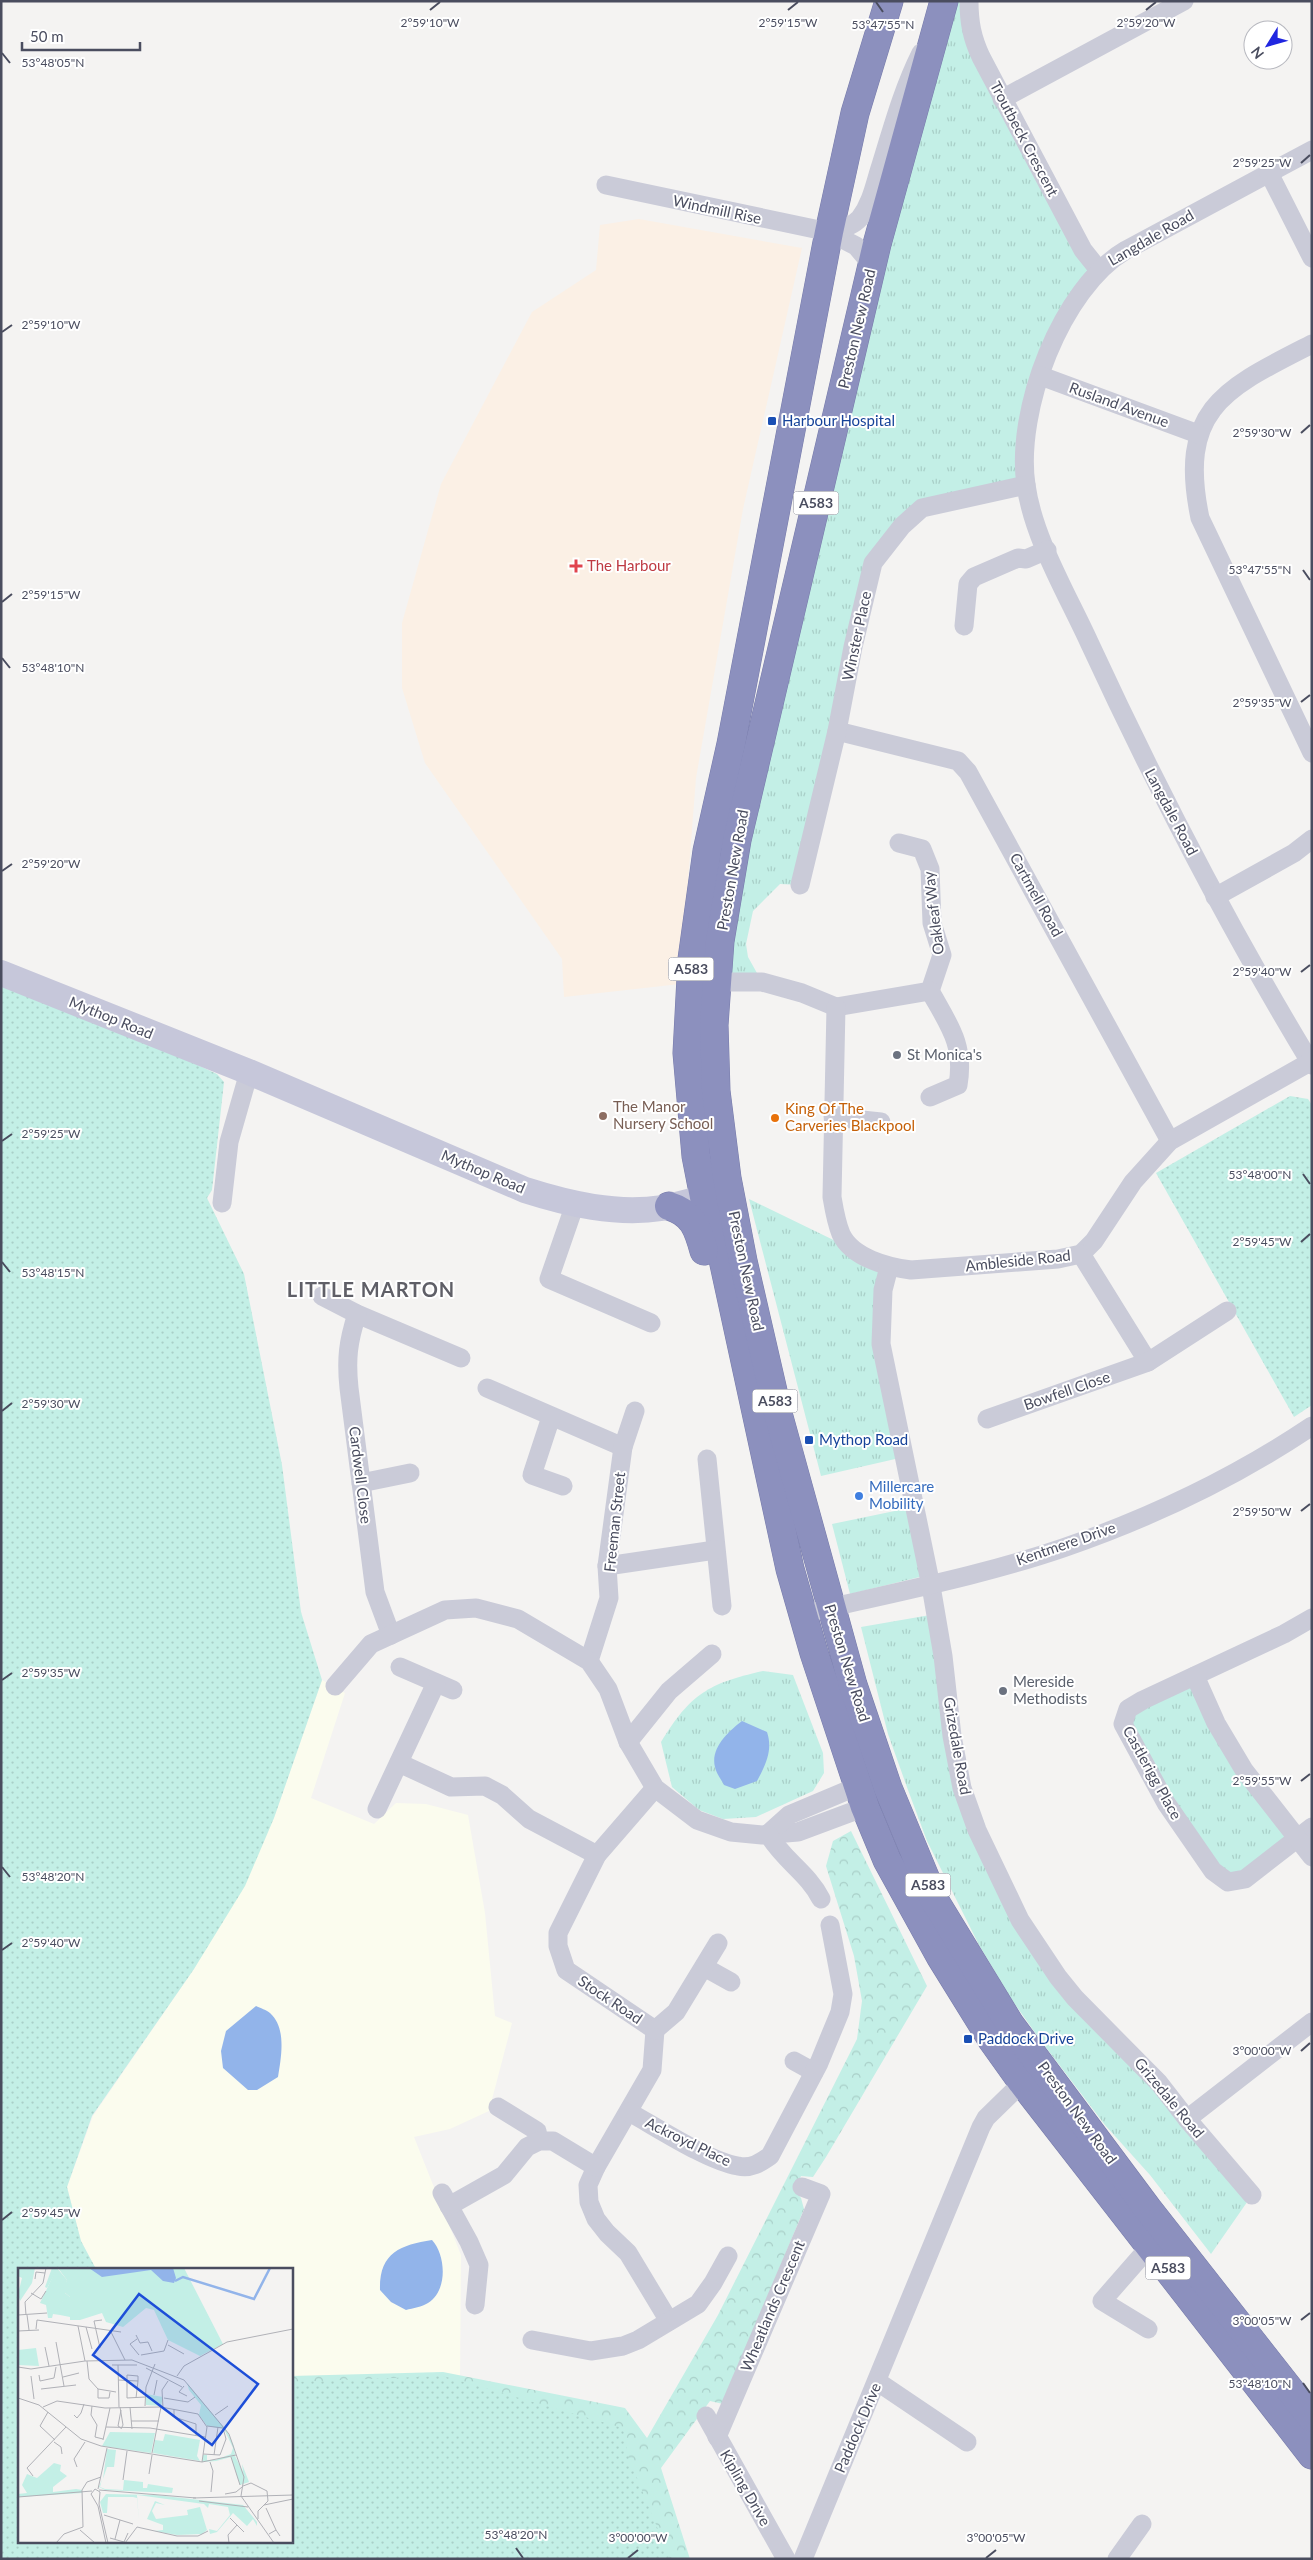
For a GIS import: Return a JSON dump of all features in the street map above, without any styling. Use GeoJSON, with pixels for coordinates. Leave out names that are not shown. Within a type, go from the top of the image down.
{"type":"FeatureCollection","features":[{"type":"Feature","properties":{"kind":"highway","name":"Preston New Road"},"geometry":{"type":"LineString","coordinates":[[889,1],[855,113],[829,232],[731,744],[707,851],[693,949],[687,1053],[696,1156],[717,1194],[831,1608],[878,1763],[935,1901],[1000,2008],[1032,2074],[1151,2245],[1312,2455]]}},
{"type":"Feature","properties":{"kind":"highway","name":"Preston New Road"},"geometry":{"type":"LineString","coordinates":[[942,7],[872,265],[738,831],[726,900],[716,982],[713,1058],[717,1194],[722,1255],[744,1364],[802,1615],[865,1795],[879,1843],[918,1917],[992,2040],[1032,2074],[1143,2202],[1312,2418]]}},
{"type":"Feature","properties":{"kind":"highway","name":"A583"},"geometry":{"type":"LineString","coordinates":[[669,1206],[687,1214],[699,1231],[727,1343],[744,1364]]}},
{"type":"Feature","properties":{"kind":"highway"},"geometry":{"type":"LineString","coordinates":[[878,1763],[865,1795],[897,1811]]}},
{"type":"Feature","properties":{"kind":"street","name":"Troutbeck Crescent"},"geometry":{"type":"LineString","coordinates":[[969,1],[969,20],[972,38],[1002,99],[1084,250],[1098,270]]}},
{"type":"Feature","properties":{"kind":"street"},"geometry":{"type":"LineString","coordinates":[[1002,99],[1184,1]]}},
{"type":"Feature","properties":{"kind":"street"},"geometry":{"type":"LineString","coordinates":[[829,232],[851,225],[859,219],[866,209],[875,189],[905,83],[942,7]]}},
{"type":"Feature","properties":{"kind":"street","name":"Langdale Road"},"geometry":{"type":"LineString","coordinates":[[1311,1063],[1216,897],[1145,762],[1032,514],[1026,485],[1024,452],[1041,376],[1062,321],[1078,294],[1098,270],[1126,250],[1312,150]]}},
{"type":"Feature","properties":{"kind":"street"},"geometry":{"type":"LineString","coordinates":[[1269,173],[1312,258]]}},
{"type":"Feature","properties":{"kind":"street","name":"Windmill Rise"},"geometry":{"type":"LineString","coordinates":[[606,185],[829,232],[856,246],[872,265]]}},
{"type":"Feature","properties":{"kind":"street"},"geometry":{"type":"LineString","coordinates":[[1312,344],[1235,386],[1223,396],[1198,434],[1193,464],[1193,486],[1200,518],[1312,753]]}},
{"type":"Feature","properties":{"kind":"street","name":"Rusland Avenue"},"geometry":{"type":"LineString","coordinates":[[1041,376],[1198,434]]}},
{"type":"Feature","properties":{"kind":"street","name":"Winster Place"},"geometry":{"type":"LineString","coordinates":[[800,885],[837,731],[853,647],[873,563],[902,526],[922,508],[1026,485]]}},
{"type":"Feature","properties":{"kind":"street"},"geometry":{"type":"LineString","coordinates":[[964,626],[966,590],[974,577],[1018,558],[1026,559],[1047,550]]}},
{"type":"Feature","properties":{"kind":"street","name":"Cartmell Road"},"geometry":{"type":"LineString","coordinates":[[837,731],[958,761],[968,772],[1170,1141]]}},
{"type":"Feature","properties":{"kind":"street"},"geometry":{"type":"LineString","coordinates":[[1216,897],[1294,853],[1312,839]]}},
{"type":"Feature","properties":{"kind":"street","name":"Oakleaf Way"},"geometry":{"type":"LineString","coordinates":[[899,843],[922,849],[930,870],[932,923],[942,955],[930,991]]}},
{"type":"Feature","properties":{"kind":"street","name":"Mythop Road"},"geometry":{"type":"LineString","coordinates":[[1,973],[249,1072],[525,1190],[575,1204],[622,1210],[669,1206],[717,1194]]}},
{"type":"Feature","properties":{"kind":"street"},"geometry":{"type":"LineString","coordinates":[[716,982],[762,982],[802,993],[836,1007],[930,991],[954,1034],[961,1066],[958,1085],[930,1097]]}},
{"type":"Feature","properties":{"kind":"street","name":"Ambleside Road"},"geometry":{"type":"LineString","coordinates":[[836,1007],[832,1196],[842,1236],[855,1251],[889,1267],[911,1270],[1058,1259],[1080,1254],[1094,1241],[1133,1182],[1170,1141],[1311,1063]]}},
{"type":"Feature","properties":{"kind":"street"},"geometry":{"type":"LineString","coordinates":[[222,1203],[229,1142],[249,1072]]}},
{"type":"Feature","properties":{"kind":"street"},"geometry":{"type":"LineString","coordinates":[[833,1117],[881,1122]]}},
{"type":"Feature","properties":{"kind":"street"},"geometry":{"type":"LineString","coordinates":[[575,1204],[549,1279],[651,1323]]}},
{"type":"Feature","properties":{"kind":"street"},"geometry":{"type":"LineString","coordinates":[[1080,1254],[1148,1362]]}},
{"type":"Feature","properties":{"kind":"street","name":"Grizedale Road"},"geometry":{"type":"LineString","coordinates":[[889,1267],[883,1290],[881,1344],[931,1586],[943,1656],[952,1736],[962,1788],[995,1871],[1020,1920],[1058,1977],[1075,1998],[1159,2082],[1187,2119],[1252,2194]]}},
{"type":"Feature","properties":{"kind":"street"},"geometry":{"type":"LineString","coordinates":[[322,1296],[357,1314],[461,1358]]}},
{"type":"Feature","properties":{"kind":"street","name":"Bowfell Close"},"geometry":{"type":"LineString","coordinates":[[987,1419],[1148,1362],[1227,1311]]}},
{"type":"Feature","properties":{"kind":"street","name":"Cardwell Close"},"geometry":{"type":"LineString","coordinates":[[357,1314],[346,1359],[375,1592],[391,1635]]}},
{"type":"Feature","properties":{"kind":"street"},"geometry":{"type":"LineString","coordinates":[[488,1388],[623,1447]]}},
{"type":"Feature","properties":{"kind":"street","name":"Freeman Street"},"geometry":{"type":"LineString","coordinates":[[589,1661],[609,1598],[608,1566],[623,1447],[635,1411]]}},
{"type":"Feature","properties":{"kind":"street"},"geometry":{"type":"LineString","coordinates":[[551,1417],[532,1475],[563,1486]]}},
{"type":"Feature","properties":{"kind":"street","name":"Kentmere Drive"},"geometry":{"type":"LineString","coordinates":[[802,1615],[931,1586],[1063,1548],[1190,1496],[1312,1426]]}},
{"type":"Feature","properties":{"kind":"street"},"geometry":{"type":"LineString","coordinates":[[707,1459],[722,1606]]}},
{"type":"Feature","properties":{"kind":"street"},"geometry":{"type":"LineString","coordinates":[[361,1483],[410,1473]]}},
{"type":"Feature","properties":{"kind":"street"},"geometry":{"type":"LineString","coordinates":[[608,1566],[715,1550]]}},
{"type":"Feature","properties":{"kind":"street"},"geometry":{"type":"LineString","coordinates":[[335,1686],[371,1644],[445,1610],[476,1608],[518,1620],[589,1661],[608,1689],[628,1742],[654,1788],[697,1820],[731,1832],[768,1834],[790,1815],[865,1795]]}},
{"type":"Feature","properties":{"kind":"street","name":"Castlerigg Place"},"geometry":{"type":"LineString","coordinates":[[1304,1832],[1245,1879],[1228,1882],[1213,1871],[1166,1803],[1123,1724],[1128,1709],[1142,1700],[1284,1634],[1312,1618]]}},
{"type":"Feature","properties":{"kind":"street"},"geometry":{"type":"LineString","coordinates":[[628,1742],[669,1691],[712,1654]]}},
{"type":"Feature","properties":{"kind":"street"},"geometry":{"type":"LineString","coordinates":[[377,1809],[399,1763],[444,1686],[400,1667]]}},
{"type":"Feature","properties":{"kind":"street"},"geometry":{"type":"LineString","coordinates":[[1195,1676],[1216,1723],[1244,1770],[1304,1832],[1312,1857]]}},
{"type":"Feature","properties":{"kind":"street"},"geometry":{"type":"LineString","coordinates":[[399,1763],[451,1787],[485,1786],[502,1795],[529,1819],[597,1855]]}},
{"type":"Feature","properties":{"kind":"street","name":"Stock Road"},"geometry":{"type":"LineString","coordinates":[[654,1788],[597,1855],[558,1933],[558,1946],[561,1960],[566,1970],[576,1979],[655,2030],[652,2070],[596,2167],[588,2185],[589,2202],[596,2219],[607,2233],[628,2253],[669,2321]]}},
{"type":"Feature","properties":{"kind":"street"},"geometry":{"type":"LineString","coordinates":[[768,1834],[778,1850],[814,1884],[822,1899]]}},
{"type":"Feature","properties":{"kind":"street","name":"Ackroyd Place"},"geometry":{"type":"LineString","coordinates":[[629,2112],[717,2160],[739,2167],[756,2166],[770,2156],[835,2029],[843,1994],[830,1925]]}},
{"type":"Feature","properties":{"kind":"street"},"geometry":{"type":"LineString","coordinates":[[655,2030],[676,2012],[718,1943]]}},
{"type":"Feature","properties":{"kind":"street"},"geometry":{"type":"LineString","coordinates":[[704,1967],[731,1982]]}},
{"type":"Feature","properties":{"kind":"street"},"geometry":{"type":"LineString","coordinates":[[1187,2119],[1312,2022]]}},
{"type":"Feature","properties":{"kind":"street"},"geometry":{"type":"LineString","coordinates":[[794,2061],[814,2072]]}},
{"type":"Feature","properties":{"kind":"street","name":"Paddock Drive"},"geometry":{"type":"LineString","coordinates":[[803,2559],[878,2382],[981,2127],[986,2118],[1032,2074]]}},
{"type":"Feature","properties":{"kind":"street"},"geometry":{"type":"LineString","coordinates":[[498,2107],[537,2131],[539,2141]]}},
{"type":"Feature","properties":{"kind":"street"},"geometry":{"type":"LineString","coordinates":[[475,2305],[479,2265],[446,2199],[504,2175],[528,2146],[539,2141],[553,2141],[596,2167]]}},
{"type":"Feature","properties":{"kind":"street","name":"Wheatlands Crescent"},"geometry":{"type":"LineString","coordinates":[[717,2437],[821,2194],[802,2187]]}},
{"type":"Feature","properties":{"kind":"street"},"geometry":{"type":"LineString","coordinates":[[1148,2329],[1102,2301],[1151,2245]]}},
{"type":"Feature","properties":{"kind":"street"},"geometry":{"type":"LineString","coordinates":[[532,2340],[574,2349],[608,2349],[638,2340],[698,2304],[713,2283],[728,2256]]}},
{"type":"Feature","properties":{"kind":"street"},"geometry":{"type":"LineString","coordinates":[[878,2382],[967,2442]]}},
{"type":"Feature","properties":{"kind":"street","name":"Kipling Drive"},"geometry":{"type":"LineString","coordinates":[[706,2416],[786,2559]]}},
{"type":"Feature","properties":{"kind":"street"},"geometry":{"type":"LineString","coordinates":[[1117,2559],[1142,2524]]}},
{"type":"Feature","properties":{"kind":"shaded area","name":"The Harbour"},"geometry":{"type":"Polygon","coordinates":[[[639,219],[802,248],[743,509],[696,778],[680,984],[564,997],[562,959],[425,763],[402,688],[402,623],[441,484],[532,312],[596,270],[600,225],[639,219]]]}},
{"type":"Feature","properties":{"kind":"shaded area"},"geometry":{"type":"Polygon","coordinates":[[[322,1680],[345,1693],[311,1798],[374,1824],[396,1803],[426,1804],[468,1815],[485,1913],[495,2016],[512,2023],[489,2111],[450,2129],[414,2137],[461,2255],[460,2380],[292,2383],[292,2268],[95,2268],[81,2241],[67,2187],[93,2116],[194,1969],[274,1818],[322,1680]]]}},
{"type":"Feature","properties":{"kind":"green space"},"geometry":{"type":"Polygon","coordinates":[[[944,1],[963,1],[1099,270],[1041,376],[1026,485],[922,508],[873,563],[800,885],[780,884],[753,911],[746,944],[748,957],[762,982],[716,982],[944,1]]]}},
{"type":"Feature","properties":{"kind":"green space"},"geometry":{"type":"Polygon","coordinates":[[[1,973],[217,1074],[224,1082],[212,1190],[207,1198],[244,1274],[282,1465],[301,1612],[322,1680],[274,1818],[245,1886],[194,1969],[92,2116],[67,2187],[81,2241],[95,2268],[18,2268],[18,2542],[292,2542],[292,2382],[443,2376],[623,2428],[628,2456],[670,2559],[1,2559],[1,973]]]}},
{"type":"Feature","properties":{"kind":"green space"},"geometry":{"type":"Polygon","coordinates":[[[1290,1096],[1308,1099],[1312,1105],[1312,1405],[1294,1417],[1156,1173],[1290,1096]]]}},
{"type":"Feature","properties":{"kind":"green space"},"geometry":{"type":"Polygon","coordinates":[[[749,1199],[889,1267],[883,1290],[904,1457],[821,1476],[749,1199]]]}},
{"type":"Feature","properties":{"kind":"green space"},"geometry":{"type":"Polygon","coordinates":[[[914,1507],[928,1575],[850,1594],[832,1524],[914,1507]]]}},
{"type":"Feature","properties":{"kind":"green space"},"geometry":{"type":"Polygon","coordinates":[[[936,1614],[952,1736],[1020,1920],[1252,2195],[1211,2254],[1150,2175],[1105,2125],[1012,2000],[979,1945],[927,1841],[888,1734],[861,1627],[936,1614]]]}},
{"type":"Feature","properties":{"kind":"green space"},"geometry":{"type":"Polygon","coordinates":[[[763,1671],[793,1675],[823,1753],[824,1773],[813,1791],[756,1817],[723,1819],[699,1810],[672,1787],[661,1742],[682,1712],[703,1693],[728,1680],[763,1671]]]}},
{"type":"Feature","properties":{"kind":"green space"},"geometry":{"type":"Polygon","coordinates":[[[1195,1676],[1297,1838],[1228,1882],[1123,1724],[1128,1709],[1195,1676]]]}},
{"type":"Feature","properties":{"kind":"green space"},"geometry":{"type":"Polygon","coordinates":[[[851,1831],[927,1986],[813,2177],[801,2176],[795,2191],[801,2198],[804,2209],[723,2404],[710,2401],[661,2468],[690,2559],[657,2559],[292,2402],[292,2376],[443,2372],[625,2408],[647,2438],[718,2315],[857,2039],[862,2001],[854,1956],[826,1866],[833,1841],[851,1831]]]}},
{"type":"Feature","properties":{"kind":"water"},"geometry":{"type":"Polygon","coordinates":[[[742,1721],[767,1732],[769,1751],[766,1763],[757,1781],[735,1789],[724,1785],[716,1772],[714,1760],[715,1753],[722,1741],[742,1721]]]}},
{"type":"Feature","properties":{"kind":"water"},"geometry":{"type":"Polygon","coordinates":[[[256,2006],[269,2012],[275,2019],[279,2027],[282,2044],[278,2077],[257,2090],[248,2090],[223,2068],[221,2051],[226,2031],[256,2006]]]}},
{"type":"Feature","properties":{"kind":"water"},"geometry":{"type":"Polygon","coordinates":[[[432,2240],[440,2254],[443,2273],[442,2282],[439,2290],[428,2303],[406,2310],[391,2302],[380,2290],[383,2267],[388,2259],[401,2248],[432,2240]]]}},
{"type":"Feature","properties":{"kind":"place","name":"Harbour Hospital"},"geometry":{"type":"Point","coordinates":[772,421]}},
{"type":"Feature","properties":{"kind":"place","name":"The Harbour"},"geometry":{"type":"Point","coordinates":[576,566]}},
{"type":"Feature","properties":{"kind":"place","name":"St Monica's"},"geometry":{"type":"Point","coordinates":[897,1055]}},
{"type":"Feature","properties":{"kind":"place","name":"The Manor Nursery School"},"geometry":{"type":"Point","coordinates":[603,1116]}},
{"type":"Feature","properties":{"kind":"place","name":"King Of The Carveries Blackpool"},"geometry":{"type":"Point","coordinates":[775,1118]}},
{"type":"Feature","properties":{"kind":"place","name":"Mythop Road"},"geometry":{"type":"Point","coordinates":[809,1440]}},
{"type":"Feature","properties":{"kind":"place","name":"Millercare Mobility"},"geometry":{"type":"Point","coordinates":[859,1496]}},
{"type":"Feature","properties":{"kind":"place","name":"Mereside Methodists"},"geometry":{"type":"Point","coordinates":[1003,1691]}},
{"type":"Feature","properties":{"kind":"place","name":"Paddock Drive"},"geometry":{"type":"Point","coordinates":[968,2039]}},
{"type":"Feature","properties":{"kind":"district","name":"LITTLE MARTON"},"geometry":{"type":"Point","coordinates":[371,1290]}}]}
